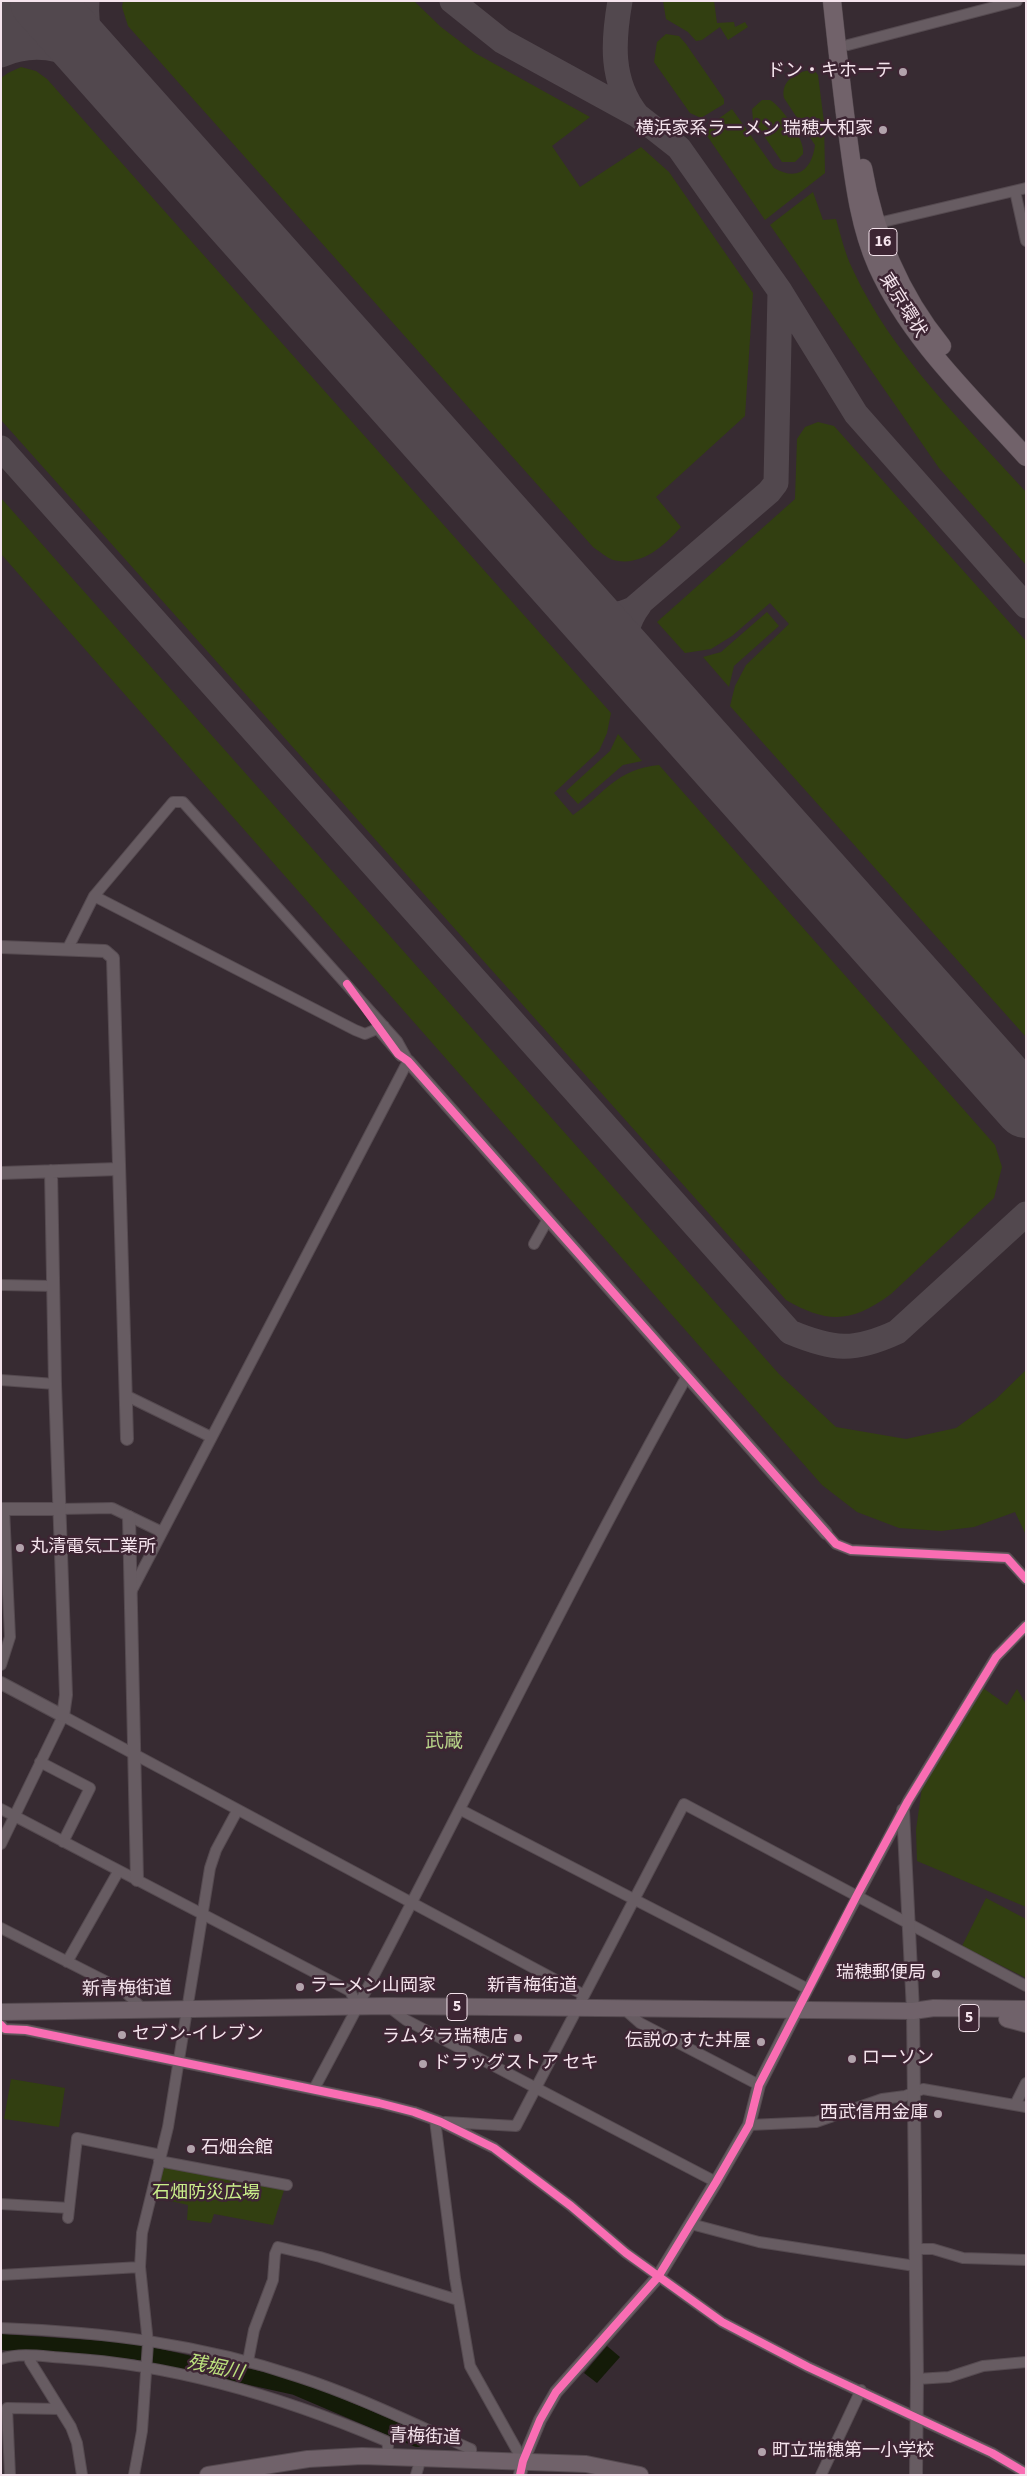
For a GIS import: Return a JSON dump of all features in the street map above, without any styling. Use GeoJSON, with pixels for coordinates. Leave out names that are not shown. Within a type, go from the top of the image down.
{"type":"FeatureCollection","features":[{"type":"Feature","properties":{"kind":"highway","name":"東京環状"},"geometry":{"type":"LineString","coordinates":[[832,1],[855,188],[870,225],[922,318],[953,358],[1026,439]]}},
{"type":"Feature","properties":{"kind":"highway","name":"東京環状"},"geometry":{"type":"LineString","coordinates":[[843,1],[859,145],[877,265],[917,332],[1026,457]]}},
{"type":"Feature","properties":{"kind":"main road","name":"新青梅街道"},"geometry":{"type":"LineString","coordinates":[[1,2012],[358,2007],[581,2001],[623,2008],[912,2011],[934,2017],[1004,2014],[1026,2009]]}},
{"type":"Feature","properties":{"kind":"main road"},"geometry":{"type":"LineString","coordinates":[[1004,2014],[1026,2003]]}},
{"type":"Feature","properties":{"kind":"main road","name":"新青梅街道"},"geometry":{"type":"LineString","coordinates":[[1004,2014],[1026,2020]]}},
{"type":"Feature","properties":{"kind":"main road"},"geometry":{"type":"LineString","coordinates":[[1004,2014],[1026,2024]]}},
{"type":"Feature","properties":{"kind":"main road","name":"青梅街道"},"geometry":{"type":"LineString","coordinates":[[208,2475],[315,2458],[387,2457],[472,2460],[522,2468],[591,2464],[640,2475]]}},
{"type":"Feature","properties":{"kind":"street"},"geometry":{"type":"LineString","coordinates":[[848,45],[1017,1]]}},
{"type":"Feature","properties":{"kind":"street"},"geometry":{"type":"LineString","coordinates":[[870,225],[1026,188]]}},
{"type":"Feature","properties":{"kind":"street"},"geometry":{"type":"LineString","coordinates":[[1015,191],[1026,240]]}},
{"type":"Feature","properties":{"kind":"street"},"geometry":{"type":"LineString","coordinates":[[67,950],[94,896],[173,802],[183,802],[347,984],[381,1028],[404,1050],[408,1061],[836,1544],[851,1550],[1006,1558],[1026,1579]]}},
{"type":"Feature","properties":{"kind":"street"},"geometry":{"type":"LineString","coordinates":[[94,896],[356,1030],[365,1034],[381,1028]]}},
{"type":"Feature","properties":{"kind":"street"},"geometry":{"type":"LineString","coordinates":[[1,946],[105,951],[113,958],[127,1439]]}},
{"type":"Feature","properties":{"kind":"street"},"geometry":{"type":"LineString","coordinates":[[130,1594],[408,1061]]}},
{"type":"Feature","properties":{"kind":"street"},"geometry":{"type":"LineString","coordinates":[[1,1173],[118,1169]]}},
{"type":"Feature","properties":{"kind":"street"},"geometry":{"type":"LineString","coordinates":[[1,1844],[63,1716],[66,1696],[55,1384],[51,1171]]}},
{"type":"Feature","properties":{"kind":"street"},"geometry":{"type":"LineString","coordinates":[[534,1244],[548,1219]]}},
{"type":"Feature","properties":{"kind":"street"},"geometry":{"type":"LineString","coordinates":[[1,1285],[53,1286]]}},
{"type":"Feature","properties":{"kind":"street"},"geometry":{"type":"LineString","coordinates":[[314,2090],[462,1810],[508,1712],[687,1376]]}},
{"type":"Feature","properties":{"kind":"street"},"geometry":{"type":"LineString","coordinates":[[1,1380],[55,1384]]}},
{"type":"Feature","properties":{"kind":"street"},"geometry":{"type":"LineString","coordinates":[[125,1395],[211,1437]]}},
{"type":"Feature","properties":{"kind":"street"},"geometry":{"type":"LineString","coordinates":[[1,1666],[10,1638],[2,1509],[112,1508],[162,1532]]}},
{"type":"Feature","properties":{"kind":"street"},"geometry":{"type":"LineString","coordinates":[[129,1517],[137,1880]]}},
{"type":"Feature","properties":{"kind":"street"},"geometry":{"type":"LineString","coordinates":[[522,2468],[545,2410],[562,2384],[658,2277],[691,2224],[749,2125],[759,2085],[857,1895],[904,1810],[996,1657],[1026,1626]]}},
{"type":"Feature","properties":{"kind":"street"},"geometry":{"type":"LineString","coordinates":[[1,1683],[412,1902],[581,2001]]}},
{"type":"Feature","properties":{"kind":"street"},"geometry":{"type":"LineString","coordinates":[[40,1762],[90,1788],[63,1842]]}},
{"type":"Feature","properties":{"kind":"street"},"geometry":{"type":"LineString","coordinates":[[438,2121],[516,2126],[636,1900],[684,1804],[1026,1986]]}},
{"type":"Feature","properties":{"kind":"street"},"geometry":{"type":"LineString","coordinates":[[1,1809],[118,1872],[202,1913],[350,1991],[358,2007]]}},
{"type":"Feature","properties":{"kind":"street"},"geometry":{"type":"LineString","coordinates":[[134,2475],[142,2431],[148,2342],[140,2267],[142,2233],[168,2127],[210,1868],[216,1850],[237,1810]]}},
{"type":"Feature","properties":{"kind":"street"},"geometry":{"type":"LineString","coordinates":[[462,1810],[808,1989]]}},
{"type":"Feature","properties":{"kind":"street"},"geometry":{"type":"LineString","coordinates":[[904,1810],[912,2011],[917,2380],[916,2475]]}},
{"type":"Feature","properties":{"kind":"street"},"geometry":{"type":"LineString","coordinates":[[67,1962],[118,1872]]}},
{"type":"Feature","properties":{"kind":"street"},"geometry":{"type":"LineString","coordinates":[[1,1928],[122,1990],[144,2010]]}},
{"type":"Feature","properties":{"kind":"street"},"geometry":{"type":"LineString","coordinates":[[387,2006],[406,2020],[536,2086],[716,2182]]}},
{"type":"Feature","properties":{"kind":"street"},"geometry":{"type":"LineString","coordinates":[[623,2008],[640,2023],[759,2085]]}},
{"type":"Feature","properties":{"kind":"street"},"geometry":{"type":"LineString","coordinates":[[1,2025],[5,2029],[26,2030],[388,2105],[438,2121],[489,2145],[512,2160],[658,2277],[722,2322],[808,2367],[861,2390],[992,2453],[1026,2473]]}},
{"type":"Feature","properties":{"kind":"street"},"geometry":{"type":"LineString","coordinates":[[1015,2105],[1026,2083]]}},
{"type":"Feature","properties":{"kind":"street"},"geometry":{"type":"LineString","coordinates":[[749,2125],[816,2122],[882,2099],[905,2096],[923,2089],[1026,2107]]}},
{"type":"Feature","properties":{"kind":"street"},"geometry":{"type":"LineString","coordinates":[[438,2121],[458,2300],[470,2366],[522,2468]]}},
{"type":"Feature","properties":{"kind":"street"},"geometry":{"type":"LineString","coordinates":[[1,2204],[68,2213],[76,2138],[288,2185]]}},
{"type":"Feature","properties":{"kind":"street"},"geometry":{"type":"LineString","coordinates":[[691,2224],[759,2242],[915,2266]]}},
{"type":"Feature","properties":{"kind":"street"},"geometry":{"type":"LineString","coordinates":[[248,2361],[254,2330],[273,2280],[274,2254],[278,2248],[320,2257],[458,2300]]}},
{"type":"Feature","properties":{"kind":"street"},"geometry":{"type":"LineString","coordinates":[[914,2249],[934,2249],[963,2258],[1026,2260]]}},
{"type":"Feature","properties":{"kind":"street"},"geometry":{"type":"LineString","coordinates":[[1,2275],[140,2267]]}},
{"type":"Feature","properties":{"kind":"street"},"geometry":{"type":"LineString","coordinates":[[1,2328],[100,2333],[206,2350],[248,2361],[325,2386],[447,2438],[470,2449],[472,2460]]}},
{"type":"Feature","properties":{"kind":"street"},"geometry":{"type":"LineString","coordinates":[[1,2359],[18,2355],[108,2362],[146,2367],[215,2382],[301,2407],[386,2441],[388,2445],[387,2457]]}},
{"type":"Feature","properties":{"kind":"street"},"geometry":{"type":"LineString","coordinates":[[29,2356],[30,2362],[71,2428],[77,2443],[82,2475]]}},
{"type":"Feature","properties":{"kind":"street"},"geometry":{"type":"LineString","coordinates":[[917,2380],[949,2377],[983,2366],[1026,2362]]}},
{"type":"Feature","properties":{"kind":"street"},"geometry":{"type":"LineString","coordinates":[[821,2475],[861,2390]]}},
{"type":"Feature","properties":{"kind":"street"},"geometry":{"type":"LineString","coordinates":[[10,2475],[7,2408],[59,2409]]}},
{"type":"Feature","properties":{"kind":"street"},"geometry":{"type":"LineString","coordinates":[[416,2475],[421,2458]]}},
{"type":"Feature","properties":{"kind":"green space"},"geometry":{"type":"Polygon","coordinates":[[[123,1],[414,1],[441,27],[475,53],[590,117],[552,146],[580,187],[641,147],[669,172],[753,293],[745,416],[656,497],[681,527],[660,548],[643,558],[624,561],[613,560],[593,547],[128,26],[122,7],[123,1]]]}},
{"type":"Feature","properties":{"kind":"green space"},"geometry":{"type":"Polygon","coordinates":[[[663,1],[714,1],[717,23],[734,22],[735,27],[745,22],[748,27],[728,40],[720,27],[702,40],[696,41],[688,32],[666,19],[663,1]]]}},
{"type":"Feature","properties":{"kind":"green space"},"geometry":{"type":"Polygon","coordinates":[[[666,34],[679,36],[724,99],[724,104],[701,118],[690,113],[654,62],[657,42],[666,34]]]}},
{"type":"Feature","properties":{"kind":"green space"},"geometry":{"type":"Polygon","coordinates":[[[21,67],[36,71],[47,79],[611,713],[607,733],[599,751],[554,793],[573,815],[612,783],[632,771],[659,765],[995,1145],[1002,1167],[994,1198],[891,1294],[877,1304],[864,1311],[840,1317],[815,1313],[786,1300],[1,420],[1,78],[21,67]]]}},
{"type":"Feature","properties":{"kind":"green space"},"geometry":{"type":"Polygon","coordinates":[[[808,70],[814,70],[818,75],[824,122],[825,173],[765,220],[703,130],[732,109],[774,168],[790,174],[802,171],[811,161],[815,145],[784,98],[784,92],[785,86],[792,77],[808,70]]]}},
{"type":"Feature","properties":{"kind":"green space"},"geometry":{"type":"Polygon","coordinates":[[[762,100],[770,100],[775,104],[787,117],[797,133],[803,148],[803,154],[795,162],[782,162],[753,120],[752,109],[762,100]]]}},
{"type":"Feature","properties":{"kind":"green space"},"geometry":{"type":"Polygon","coordinates":[[[813,192],[823,220],[836,219],[845,251],[853,270],[869,301],[888,331],[909,360],[954,414],[1026,492],[1026,565],[939,468],[770,225],[813,192]]]}},
{"type":"Feature","properties":{"kind":"green space"},"geometry":{"type":"Polygon","coordinates":[[[818,422],[834,426],[1026,641],[1026,1037],[730,706],[735,686],[746,665],[789,624],[770,603],[732,636],[711,649],[685,653],[657,622],[795,499],[797,439],[805,427],[818,422]]]}},
{"type":"Feature","properties":{"kind":"green space"},"geometry":{"type":"Polygon","coordinates":[[[1,498],[779,1374],[836,1427],[906,1439],[956,1428],[995,1400],[1026,1370],[1026,1535],[1015,1512],[974,1527],[941,1531],[899,1528],[857,1512],[822,1485],[1,554],[1,498]]]}},
{"type":"Feature","properties":{"kind":"green space"},"geometry":{"type":"Polygon","coordinates":[[[767,612],[779,626],[734,666],[729,687],[703,657],[721,652],[767,612]]]}},
{"type":"Feature","properties":{"kind":"green space"},"geometry":{"type":"Polygon","coordinates":[[[618,734],[642,761],[623,765],[578,804],[566,791],[610,751],[618,734]]]}},
{"type":"Feature","properties":{"kind":"green space"},"geometry":{"type":"Polygon","coordinates":[[[983,1688],[1007,1705],[1017,1689],[1026,1704],[1026,1907],[917,1861],[916,1830],[922,1787],[983,1688]]]}},
{"type":"Feature","properties":{"kind":"green space"},"geometry":{"type":"Polygon","coordinates":[[[986,1898],[1026,1919],[1026,1978],[962,1946],[986,1898]]]}},
{"type":"Feature","properties":{"kind":"green space"},"geometry":{"type":"Polygon","coordinates":[[[11,2079],[65,2088],[59,2127],[4,2119],[11,2079]]]}},
{"type":"Feature","properties":{"kind":"green space","name":"石畑防災広場"},"geometry":{"type":"Polygon","coordinates":[[[162,2164],[285,2187],[273,2225],[214,2214],[211,2223],[187,2220],[188,2205],[158,2198],[157,2183],[162,2164]]]}},
{"type":"Feature","properties":{"kind":"shaded area"},"geometry":{"type":"Polygon","coordinates":[[[607,2346],[620,2357],[597,2383],[584,2373],[607,2346]]]}},
{"type":"Feature","properties":{"kind":"waterway","name":"残堀川"},"geometry":{"type":"LineString","coordinates":[[1,2342],[133,2351],[295,2387],[417,2439]]}},
{"type":"Feature","properties":{"kind":"taxiway"},"geometry":{"type":"LineString","coordinates":[[1,30],[6,1]]}},
{"type":"Feature","properties":{"kind":"taxiway"},"geometry":{"type":"LineString","coordinates":[[1,47],[54,1]]}},
{"type":"Feature","properties":{"kind":"taxiway"},"geometry":{"type":"LineString","coordinates":[[87,1],[88,30],[96,56],[105,73]]}},
{"type":"Feature","properties":{"kind":"taxiway"},"geometry":{"type":"LineString","coordinates":[[452,1],[502,41],[637,115],[679,148],[780,291],[856,414],[1026,606]]}},
{"type":"Feature","properties":{"kind":"taxiway"},"geometry":{"type":"LineString","coordinates":[[620,1],[615,46],[618,75],[628,102],[637,115]]}},
{"type":"Feature","properties":{"kind":"taxiway"},"geometry":{"type":"LineString","coordinates":[[1,55],[30,48],[58,50],[84,60],[108,77]]}},
{"type":"Feature","properties":{"kind":"taxiway"},"geometry":{"type":"LineString","coordinates":[[578,606],[612,615],[633,609],[769,492],[776,483],[780,291]]}},
{"type":"Feature","properties":{"kind":"taxiway"},"geometry":{"type":"LineString","coordinates":[[1,448],[790,1332],[819,1342],[844,1346],[868,1343],[897,1332],[1026,1214]]}},
{"type":"Feature","properties":{"kind":"taxiway"},"geometry":{"type":"LineString","coordinates":[[629,662],[626,646],[627,632],[631,618],[640,604]]}},
{"type":"Feature","properties":{"kind":"taxiway"},"geometry":{"type":"LineString","coordinates":[[1016,1097],[1026,1110]]}},
{"type":"Feature","properties":{"kind":"runway"},"geometry":{"type":"LineString","coordinates":[[41,1],[1026,1107]]}},
{"type":"Feature","properties":{"kind":"cycle path"},"geometry":{"type":"LineString","coordinates":[[347,984],[398,1054],[408,1061],[836,1544],[851,1550],[1007,1558],[1026,1579]]}},
{"type":"Feature","properties":{"kind":"cycle path"},"geometry":{"type":"LineString","coordinates":[[520,2475],[523,2461],[540,2420],[556,2392],[658,2277],[716,2182],[749,2125],[759,2085],[908,1801],[996,1657],[1026,1626]]}},
{"type":"Feature","properties":{"kind":"cycle path"},"geometry":{"type":"LineString","coordinates":[[1,2025],[5,2029],[26,2030],[379,2103],[414,2112],[441,2122],[494,2148],[571,2206],[626,2253],[722,2322],[808,2367],[992,2453],[1026,2473]]}},
{"type":"Feature","properties":{"kind":"place","name":"ドン・キホーテ"},"geometry":{"type":"Point","coordinates":[903,72]}},
{"type":"Feature","properties":{"kind":"place","name":"横浜家系ラーメン 瑞穂大和家"},"geometry":{"type":"Point","coordinates":[883,130]}},
{"type":"Feature","properties":{"kind":"place","name":"丸清電気工業所"},"geometry":{"type":"Point","coordinates":[20,1548]}},
{"type":"Feature","properties":{"kind":"place","name":"瑞穂郵便局"},"geometry":{"type":"Point","coordinates":[936,1974]}},
{"type":"Feature","properties":{"kind":"place","name":"ラーメン山岡家"},"geometry":{"type":"Point","coordinates":[300,1987]}},
{"type":"Feature","properties":{"kind":"place","name":"セブン-イレブン"},"geometry":{"type":"Point","coordinates":[122,2035]}},
{"type":"Feature","properties":{"kind":"place","name":"ラムタラ瑞穂店"},"geometry":{"type":"Point","coordinates":[518,2038]}},
{"type":"Feature","properties":{"kind":"place","name":"伝説のすた丼屋"},"geometry":{"type":"Point","coordinates":[761,2042]}},
{"type":"Feature","properties":{"kind":"place","name":"ローソン"},"geometry":{"type":"Point","coordinates":[852,2059]}},
{"type":"Feature","properties":{"kind":"place","name":"ドラッグストア セキ"},"geometry":{"type":"Point","coordinates":[423,2064]}},
{"type":"Feature","properties":{"kind":"place","name":"西武信用金庫"},"geometry":{"type":"Point","coordinates":[938,2114]}},
{"type":"Feature","properties":{"kind":"place","name":"石畑会館"},"geometry":{"type":"Point","coordinates":[191,2149]}},
{"type":"Feature","properties":{"kind":"place","name":"町立瑞穂第一小学校"},"geometry":{"type":"Point","coordinates":[762,2452]}},
{"type":"Feature","properties":{"kind":"district","name":"武蔵"},"geometry":{"type":"Point","coordinates":[444,1743]}}]}
